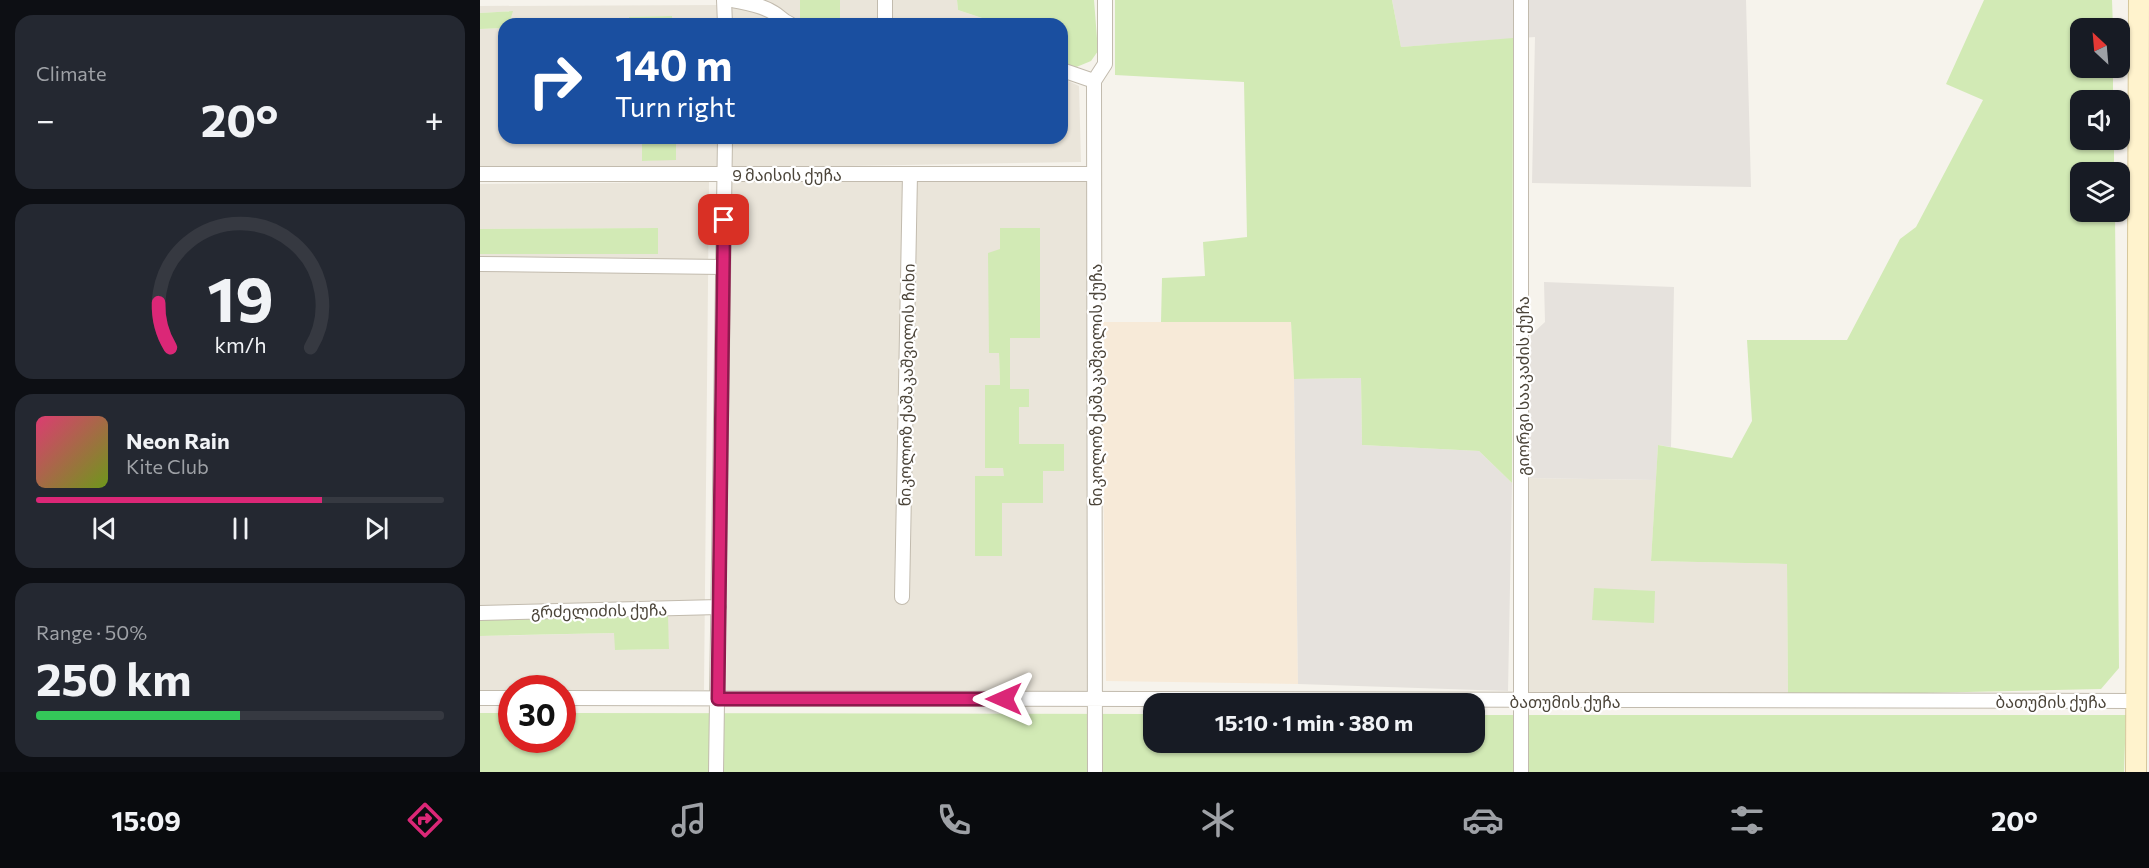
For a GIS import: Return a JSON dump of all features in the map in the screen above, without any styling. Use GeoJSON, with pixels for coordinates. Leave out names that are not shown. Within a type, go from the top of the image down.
{"type":"FeatureCollection","features":[{"type":"Feature","properties":{"kind":"street"},"geometry":{"type":"LineString","coordinates":[[724,0],[725,18]]}},
{"type":"Feature","properties":{"kind":"street"},"geometry":{"type":"LineString","coordinates":[[732,0],[754,5],[776,14],[779,18]]}},
{"type":"Feature","properties":{"kind":"street"},"geometry":{"type":"LineString","coordinates":[[885,0],[885,18]]}},
{"type":"Feature","properties":{"kind":"street","name":"ნიკოლოზ ქაშაკაშვილის ქუჩა"},"geometry":{"type":"LineString","coordinates":[[1095,772],[1094,81],[1105,64],[1105,0]]}},
{"type":"Feature","properties":{"kind":"street","name":"გიორგი სააკაძის ქუჩა"},"geometry":{"type":"LineString","coordinates":[[1521,0],[1523,300],[1521,772]]}},
{"type":"Feature","properties":{"kind":"street"},"geometry":{"type":"LineString","coordinates":[[2136,772],[2142,3]]}},
{"type":"Feature","properties":{"kind":"street"},"geometry":{"type":"LineString","coordinates":[[1068,72],[1094,81]]}},
{"type":"Feature","properties":{"kind":"street"},"geometry":{"type":"LineString","coordinates":[[716,772],[725,144]]}},
{"type":"Feature","properties":{"kind":"street","name":"9 მაისის ქუჩა"},"geometry":{"type":"LineString","coordinates":[[480,174],[1094,174]]}},
{"type":"Feature","properties":{"kind":"street","name":"ნიკოლოზ ქაშაკაშვილის ჩიხი"},"geometry":{"type":"LineString","coordinates":[[902,597],[910,174]]}},
{"type":"Feature","properties":{"kind":"street"},"geometry":{"type":"LineString","coordinates":[[480,264],[723,267]]}},
{"type":"Feature","properties":{"kind":"street","name":"გრძელიძის ქუჩა"},"geometry":{"type":"LineString","coordinates":[[480,613],[719,608]]}},
{"type":"Feature","properties":{"kind":"street"},"geometry":{"type":"LineString","coordinates":[[480,698],[498,698]]}},
{"type":"Feature","properties":{"kind":"street","name":"ბათუმის ქუჩა"},"geometry":{"type":"LineString","coordinates":[[576,698],[2136,701]]}},
{"type":"Feature","properties":{"kind":"shaded area"},"geometry":{"type":"Polygon","coordinates":[[[728,0],[800,0],[800,18],[729,18],[728,0]]]}},
{"type":"Feature","properties":{"kind":"shaded area"},"geometry":{"type":"Polygon","coordinates":[[[840,0],[957,0],[958,10],[982,18],[840,18],[840,0]]]}},
{"type":"Feature","properties":{"kind":"shaded area"},"geometry":{"type":"Polygon","coordinates":[[[1392,0],[1746,0],[1751,187],[1532,183],[1535,37],[1401,47],[1392,0]]]}},
{"type":"Feature","properties":{"kind":"shaded area"},"geometry":{"type":"Polygon","coordinates":[[[718,5],[718,18],[672,18],[672,16],[510,18],[512,11],[480,13],[480,6],[718,5]]]}},
{"type":"Feature","properties":{"kind":"shaded area"},"geometry":{"type":"Polygon","coordinates":[[[498,28],[498,144],[642,144],[643,161],[676,159],[676,144],[721,144],[721,167],[480,168],[480,29],[498,28]]]}},
{"type":"Feature","properties":{"kind":"shaded area"},"geometry":{"type":"Polygon","coordinates":[[[1068,81],[1079,86],[1081,162],[729,168],[729,144],[1068,144],[1068,81]]]}},
{"type":"Feature","properties":{"kind":"shaded area"},"geometry":{"type":"Polygon","coordinates":[[[731,180],[1088,182],[1091,694],[726,690],[731,180]],[[1040,228],[1000,249],[989,352],[999,353],[1000,385],[985,386],[985,467],[1004,468],[1004,476],[975,476],[975,556],[1002,556],[1002,503],[1043,471],[1063,471],[1019,444],[1019,406],[1029,390],[1010,389],[1010,338],[1040,338],[1040,228]]]}},
{"type":"Feature","properties":{"kind":"shaded area"},"geometry":{"type":"Polygon","coordinates":[[[709,182],[704,690],[576,691],[576,675],[498,675],[498,692],[480,692],[480,636],[615,633],[615,650],[669,649],[667,616],[480,620],[480,254],[658,253],[657,228],[480,229],[480,184],[709,182]]]}},
{"type":"Feature","properties":{"kind":"shaded area"},"geometry":{"type":"Polygon","coordinates":[[[1544,282],[1674,287],[1671,447],[1658,445],[1656,480],[1526,478],[1531,335],[1545,322],[1544,282]]]}},
{"type":"Feature","properties":{"kind":"shaded area"},"geometry":{"type":"Polygon","coordinates":[[[1101,322],[1291,322],[1294,379],[1298,684],[1106,681],[1101,322]]]}},
{"type":"Feature","properties":{"kind":"shaded area"},"geometry":{"type":"Polygon","coordinates":[[[1361,378],[1362,445],[1479,451],[1512,483],[1508,691],[1298,684],[1294,379],[1361,378]]]}},
{"type":"Feature","properties":{"kind":"shaded area"},"geometry":{"type":"Polygon","coordinates":[[[1526,478],[1656,480],[1651,561],[1787,564],[1788,696],[1528,698],[1526,478]]]}},
{"type":"Feature","properties":{"kind":"green space"},"geometry":{"type":"Polygon","coordinates":[[[800,0],[840,0],[840,18],[800,18],[800,0]]]}},
{"type":"Feature","properties":{"kind":"green space"},"geometry":{"type":"Polygon","coordinates":[[[957,0],[1094,0],[1098,51],[1091,61],[1074,68],[1068,66],[1068,18],[982,18],[958,10],[957,0]]]}},
{"type":"Feature","properties":{"kind":"green space"},"geometry":{"type":"Polygon","coordinates":[[[1115,0],[1392,0],[1401,47],[1513,38],[1512,483],[1479,451],[1362,445],[1361,378],[1294,379],[1291,322],[1161,322],[1162,278],[1205,276],[1203,242],[1247,237],[1244,82],[1115,75],[1115,0]]]}},
{"type":"Feature","properties":{"kind":"green space"},"geometry":{"type":"Polygon","coordinates":[[[1984,0],[2112,0],[2113,18],[2070,18],[2070,78],[2113,78],[2113,90],[2070,90],[2070,150],[2114,150],[2114,162],[2070,162],[2070,222],[2115,222],[2119,668],[2101,689],[1788,696],[1787,564],[1651,561],[1658,445],[1732,458],[1752,421],[1747,340],[1847,340],[1900,239],[1916,227],[1983,100],[1946,84],[1984,0]]]}},
{"type":"Feature","properties":{"kind":"green space"},"geometry":{"type":"Polygon","coordinates":[[[513,11],[511,18],[498,18],[498,28],[480,29],[480,13],[513,11]]]}},
{"type":"Feature","properties":{"kind":"green space"},"geometry":{"type":"Polygon","coordinates":[[[672,16],[672,18],[629,18],[672,16]]]}},
{"type":"Feature","properties":{"kind":"green space"},"geometry":{"type":"Polygon","coordinates":[[[642,144],[676,144],[676,160],[642,161],[642,144]]]}},
{"type":"Feature","properties":{"kind":"green space"},"geometry":{"type":"Polygon","coordinates":[[[658,228],[658,254],[480,254],[480,229],[658,228]]]}},
{"type":"Feature","properties":{"kind":"green space"},"geometry":{"type":"Polygon","coordinates":[[[1000,228],[1040,228],[1040,338],[1010,338],[1010,389],[1029,389],[1029,407],[1019,407],[1019,444],[1064,444],[1064,471],[1043,471],[1043,503],[1002,503],[1002,556],[975,556],[975,476],[1004,476],[1003,468],[985,468],[985,385],[1000,385],[999,353],[989,353],[988,253],[1000,249],[1000,228]]]}},
{"type":"Feature","properties":{"kind":"green space"},"geometry":{"type":"Polygon","coordinates":[[[1594,588],[1655,591],[1654,623],[1592,620],[1594,588]]]}},
{"type":"Feature","properties":{"kind":"green space"},"geometry":{"type":"Polygon","coordinates":[[[668,616],[669,649],[615,650],[614,633],[480,636],[480,620],[668,616]]]}},
{"type":"Feature","properties":{"kind":"green space"},"geometry":{"type":"Polygon","coordinates":[[[480,713],[498,713],[498,753],[576,753],[576,713],[1143,714],[1143,753],[1485,753],[1485,715],[2126,715],[2124,772],[480,772],[480,713]]]}},
{"type":"Feature","properties":{"kind":"route"},"geometry":{"type":"LineString","coordinates":[[724,220],[718,699],[1004,699]]}}]}
